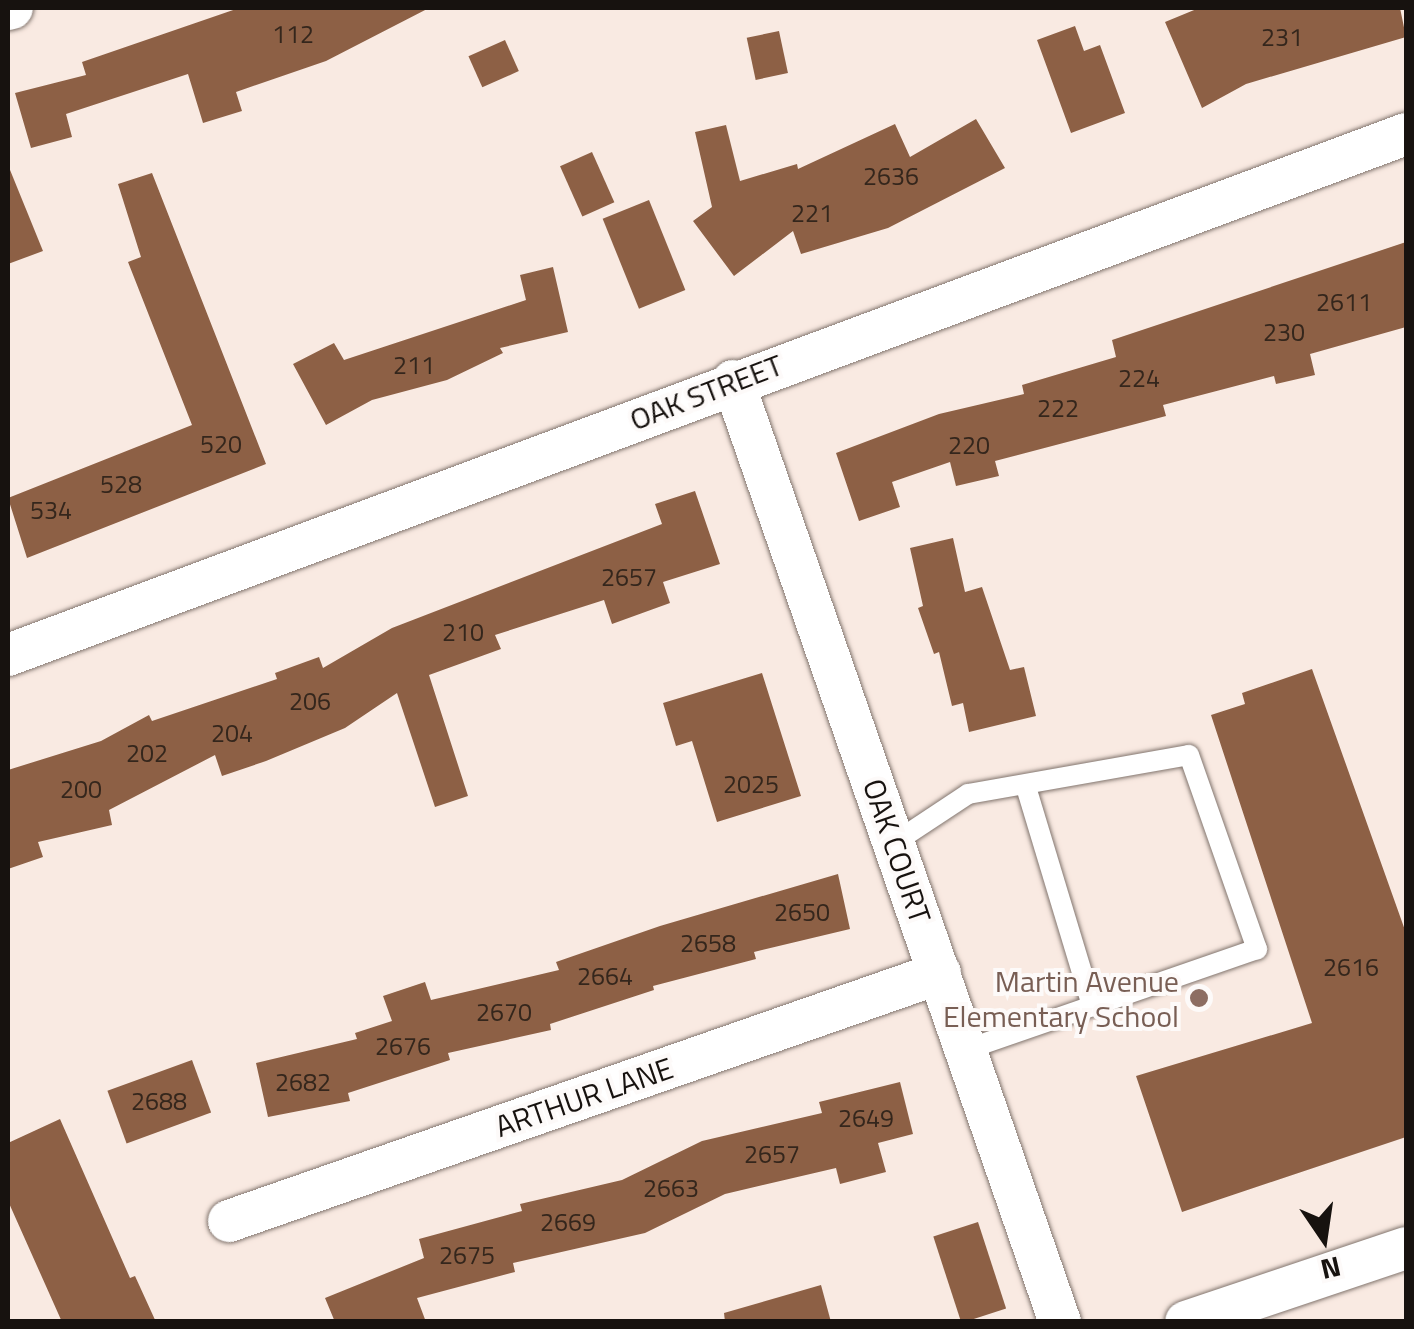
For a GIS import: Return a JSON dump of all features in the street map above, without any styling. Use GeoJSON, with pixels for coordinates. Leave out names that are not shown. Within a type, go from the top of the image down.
{"type":"FeatureCollection","features":[{"type":"Feature","properties":{"kind":"street","name":"OAK STREET"},"geometry":{"type":"LineString","coordinates":[[8,655],[733,381],[1406,134]]}},
{"type":"Feature","properties":{"kind":"street","name":"OAK COURT"},"geometry":{"type":"LineString","coordinates":[[733,381],[1060,1322]]}},
{"type":"Feature","properties":{"kind":"street","name":"ARTHUR LANE"},"geometry":{"type":"LineString","coordinates":[[229,1221],[940,974]]}},
{"type":"Feature","properties":{"kind":"street"},"geometry":{"type":"LineString","coordinates":[[1186,1322],[1406,1248]]}},
{"type":"Feature","properties":{"kind":"lane"},"geometry":{"type":"LineString","coordinates":[[894,843],[968,794],[1189,755],[1257,949],[966,1050]]}},
{"type":"Feature","properties":{"kind":"lane"},"geometry":{"type":"LineString","coordinates":[[1026,786],[1092,1006]]}},
{"type":"Feature","properties":{"kind":"building"},"geometry":{"type":"Polygon","coordinates":[[[239,8],[429,8],[326,61],[236,92],[242,111],[203,123],[188,74],[66,114],[72,137],[31,148],[15,93],[86,75],[82,62],[239,8]]]}},
{"type":"Feature","properties":{"kind":"building"},"geometry":{"type":"Polygon","coordinates":[[[1199,8],[1400,8],[1406,37],[1246,84],[1202,108],[1165,22],[1199,8]]]}},
{"type":"Feature","properties":{"kind":"building"},"geometry":{"type":"Polygon","coordinates":[[[1075,26],[1084,51],[1100,45],[1125,113],[1071,133],[1037,40],[1075,26]]]}},
{"type":"Feature","properties":{"kind":"building"},"geometry":{"type":"Polygon","coordinates":[[[779,31],[788,73],[756,80],[747,38],[779,31]]]}},
{"type":"Feature","properties":{"kind":"building"},"geometry":{"type":"Polygon","coordinates":[[[505,40],[519,71],[482,87],[468,56],[505,40]]]}},
{"type":"Feature","properties":{"kind":"building"},"geometry":{"type":"Polygon","coordinates":[[[976,119],[1005,168],[888,228],[801,254],[793,231],[734,276],[693,221],[712,207],[695,132],[726,125],[740,181],[797,164],[798,169],[895,124],[910,157],[976,119]]]}},
{"type":"Feature","properties":{"kind":"building"},"geometry":{"type":"Polygon","coordinates":[[[592,152],[614,202],[582,216],[560,166],[592,152]]]}},
{"type":"Feature","properties":{"kind":"building"},"geometry":{"type":"Polygon","coordinates":[[[8,165],[43,251],[8,264],[8,165]]]}},
{"type":"Feature","properties":{"kind":"building"},"geometry":{"type":"Polygon","coordinates":[[[152,173],[266,464],[27,558],[8,498],[192,425],[128,262],[141,257],[118,184],[152,173]]]}},
{"type":"Feature","properties":{"kind":"building"},"geometry":{"type":"Polygon","coordinates":[[[649,200],[685,290],[639,309],[603,219],[649,200]]]}},
{"type":"Feature","properties":{"kind":"building"},"geometry":{"type":"Polygon","coordinates":[[[1406,242],[1406,327],[1310,354],[1315,375],[1276,384],[1274,376],[1163,405],[1166,416],[995,461],[999,476],[956,486],[950,462],[892,482],[900,507],[859,521],[836,453],[939,414],[1024,394],[1022,385],[1116,357],[1112,340],[1406,242]]]}},
{"type":"Feature","properties":{"kind":"building"},"geometry":{"type":"Polygon","coordinates":[[[553,267],[568,332],[500,348],[503,353],[447,380],[372,400],[326,425],[293,364],[334,343],[344,360],[526,300],[520,275],[553,267]]]}},
{"type":"Feature","properties":{"kind":"building"},"geometry":{"type":"Polygon","coordinates":[[[695,491],[720,564],[663,582],[670,603],[612,624],[604,600],[495,635],[501,649],[429,675],[468,796],[435,807],[397,693],[345,728],[222,776],[215,755],[109,810],[112,825],[38,842],[43,857],[8,869],[8,770],[101,741],[149,715],[152,721],[277,679],[275,673],[319,657],[323,668],[392,628],[662,524],[655,504],[695,491]]]}},
{"type":"Feature","properties":{"kind":"building"},"geometry":{"type":"Polygon","coordinates":[[[953,538],[965,592],[982,587],[1010,670],[1024,667],[1036,716],[969,732],[963,703],[952,706],[939,652],[934,654],[918,608],[923,606],[910,548],[953,538]]]}},
{"type":"Feature","properties":{"kind":"building"},"geometry":{"type":"Polygon","coordinates":[[[1312,669],[1406,933],[1406,1137],[1182,1212],[1136,1076],[1312,1023],[1211,715],[1245,704],[1242,693],[1312,669]]]}},
{"type":"Feature","properties":{"kind":"building"},"geometry":{"type":"Polygon","coordinates":[[[762,673],[801,796],[717,822],[692,741],[676,746],[663,703],[762,673]]]}},
{"type":"Feature","properties":{"kind":"building"},"geometry":{"type":"Polygon","coordinates":[[[838,874],[850,929],[754,952],[756,959],[653,986],[654,990],[550,1024],[551,1030],[448,1053],[450,1060],[348,1093],[350,1101],[268,1117],[256,1063],[357,1039],[355,1033],[392,1021],[383,996],[425,982],[431,1000],[559,970],[556,962],[660,926],[838,874]]]}},
{"type":"Feature","properties":{"kind":"building"},"geometry":{"type":"Polygon","coordinates":[[[192,1060],[211,1113],[127,1143],[107,1091],[192,1060]]]}},
{"type":"Feature","properties":{"kind":"building"},"geometry":{"type":"Polygon","coordinates":[[[900,1082],[913,1134],[878,1143],[886,1172],[840,1184],[836,1168],[725,1194],[645,1233],[513,1263],[515,1272],[417,1298],[426,1322],[335,1322],[325,1298],[424,1258],[419,1239],[522,1211],[520,1204],[622,1180],[702,1141],[822,1113],[819,1102],[900,1082]]]}},
{"type":"Feature","properties":{"kind":"building"},"geometry":{"type":"Polygon","coordinates":[[[60,1119],[130,1278],[135,1276],[156,1322],[62,1322],[8,1201],[8,1143],[60,1119]]]}},
{"type":"Feature","properties":{"kind":"building"},"geometry":{"type":"Polygon","coordinates":[[[978,1222],[1006,1309],[961,1322],[933,1237],[978,1222]]]}},
{"type":"Feature","properties":{"kind":"building"},"geometry":{"type":"Polygon","coordinates":[[[821,1285],[831,1322],[725,1322],[724,1313],[821,1285]]]}},
{"type":"Feature","properties":{"kind":"place","name":"Martin Avenue Elementary School"},"geometry":{"type":"Point","coordinates":[1199,998]}}]}
